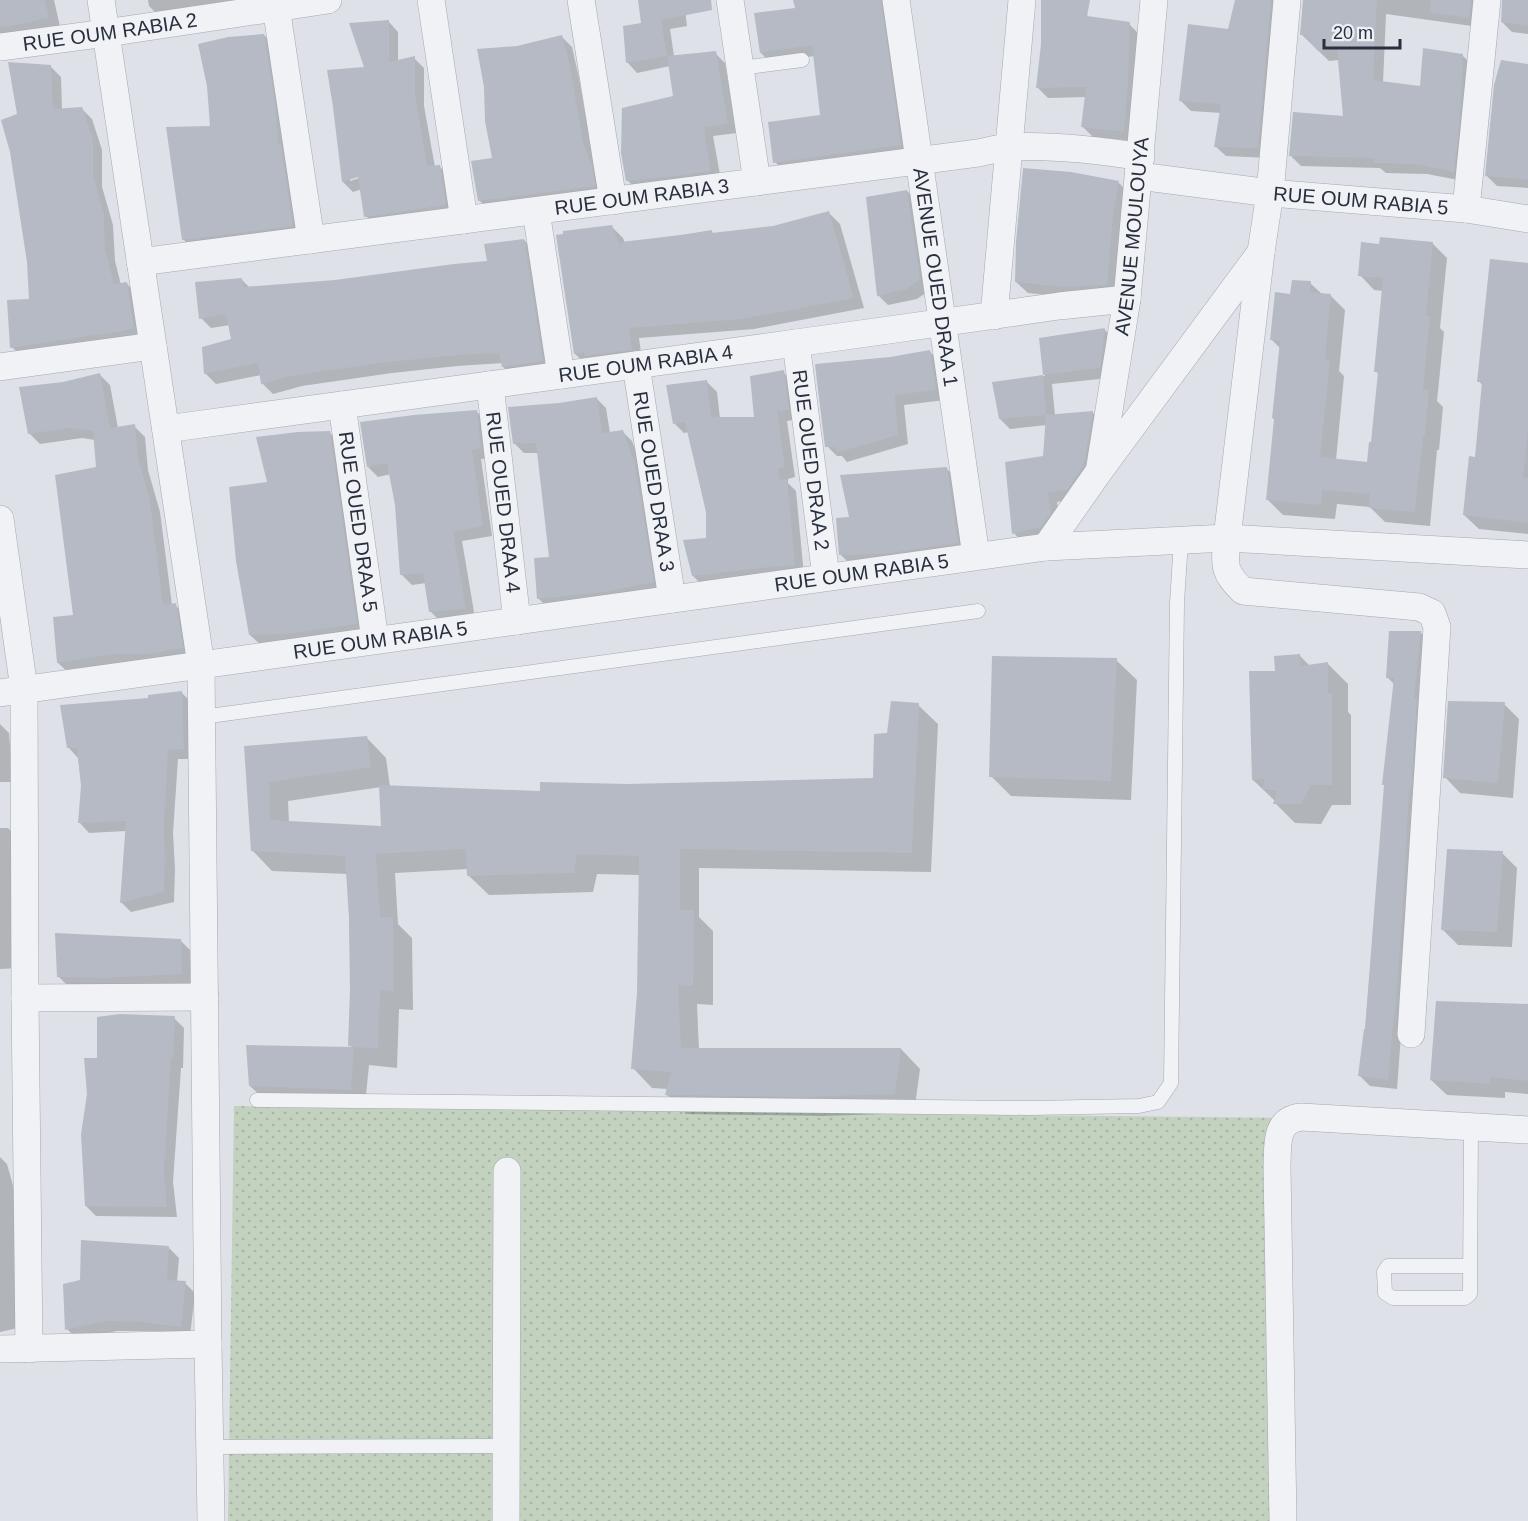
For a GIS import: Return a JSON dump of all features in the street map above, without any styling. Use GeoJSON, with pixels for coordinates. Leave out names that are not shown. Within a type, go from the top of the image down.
{"type":"FeatureCollection","features":[{"type":"Feature","properties":{"kind":"street"},"geometry":{"type":"LineString","coordinates":[[101,0],[201,665],[211,1521]]}},
{"type":"Feature","properties":{"kind":"street","name":"RUE OUM RABIA 2"},"geometry":{"type":"LineString","coordinates":[[0,47],[106,33],[276,4],[328,0]]}},
{"type":"Feature","properties":{"kind":"street"},"geometry":{"type":"LineString","coordinates":[[431,0],[465,220]]}},
{"type":"Feature","properties":{"kind":"street"},"geometry":{"type":"LineString","coordinates":[[581,0],[613,201]]}},
{"type":"Feature","properties":{"kind":"street"},"geometry":{"type":"LineString","coordinates":[[730,0],[757,182]]}},
{"type":"Feature","properties":{"kind":"street","name":"AVENUE OUED DRAA 1"},"geometry":{"type":"LineString","coordinates":[[896,0],[976,556]]}},
{"type":"Feature","properties":{"kind":"street"},"geometry":{"type":"LineString","coordinates":[[994,316],[1022,0]]}},
{"type":"Feature","properties":{"kind":"street","name":"AVENUE MOULOUYA"},"geometry":{"type":"LineString","coordinates":[[1100,470],[1127,299],[1154,0]]}},
{"type":"Feature","properties":{"kind":"street"},"geometry":{"type":"LineString","coordinates":[[1270,193],[1287,0]]}},
{"type":"Feature","properties":{"kind":"street"},"geometry":{"type":"LineString","coordinates":[[1466,209],[1487,0]]}},
{"type":"Feature","properties":{"kind":"street"},"geometry":{"type":"LineString","coordinates":[[276,4],[311,240]]}},
{"type":"Feature","properties":{"kind":"street","name":"RUE OUM RABIA 3"},"geometry":{"type":"LineString","coordinates":[[140,262],[1008,147],[1098,150],[1140,167],[1270,193]]}},
{"type":"Feature","properties":{"kind":"street","name":"RUE OUM RABIA 5"},"geometry":{"type":"LineString","coordinates":[[12,691],[1046,547],[1261,252],[1270,193],[1466,209],[1528,219]]}},
{"type":"Feature","properties":{"kind":"street"},"geometry":{"type":"LineString","coordinates":[[536,211],[561,375]]}},
{"type":"Feature","properties":{"kind":"street"},"geometry":{"type":"LineString","coordinates":[[1261,252],[1227,538],[1225,566],[1230,579],[1243,591],[1419,607],[1432,613],[1437,627],[1411,1034]]}},
{"type":"Feature","properties":{"kind":"street","name":"RUE OUM RABIA 4"},"geometry":{"type":"LineString","coordinates":[[166,429],[1059,306],[1127,299]]}},
{"type":"Feature","properties":{"kind":"street","name":"RUE OUED DRAA 2"},"geometry":{"type":"LineString","coordinates":[[796,343],[826,577]]}},
{"type":"Feature","properties":{"kind":"street"},"geometry":{"type":"LineString","coordinates":[[0,367],[153,346]]}},
{"type":"Feature","properties":{"kind":"street","name":"RUE OUED DRAA 3"},"geometry":{"type":"LineString","coordinates":[[636,365],[672,599]]}},
{"type":"Feature","properties":{"kind":"street","name":"RUE OUED DRAA 4"},"geometry":{"type":"LineString","coordinates":[[490,385],[517,621]]}},
{"type":"Feature","properties":{"kind":"street","name":"RUE OUED DRAA 5"},"geometry":{"type":"LineString","coordinates":[[342,405],[375,640]]}},
{"type":"Feature","properties":{"kind":"street"},"geometry":{"type":"LineString","coordinates":[[0,519],[12,691],[25,999],[29,1349]]}},
{"type":"Feature","properties":{"kind":"street"},"geometry":{"type":"LineString","coordinates":[[1046,547],[1227,538],[1528,555]]}},
{"type":"Feature","properties":{"kind":"street"},"geometry":{"type":"LineString","coordinates":[[25,999],[205,997]]}},
{"type":"Feature","properties":{"kind":"street"},"geometry":{"type":"LineString","coordinates":[[1283,1521],[1277,1167],[1281,1128],[1287,1121],[1301,1117],[1528,1130]]}},
{"type":"Feature","properties":{"kind":"street"},"geometry":{"type":"LineString","coordinates":[[506,1521],[507,1171]]}},
{"type":"Feature","properties":{"kind":"street"},"geometry":{"type":"LineString","coordinates":[[0,1349],[208,1344]]}},
{"type":"Feature","properties":{"kind":"lane"},"geometry":{"type":"LineString","coordinates":[[741,68],[802,60]]}},
{"type":"Feature","properties":{"kind":"lane"},"geometry":{"type":"LineString","coordinates":[[257,1100],[1017,1107],[1139,1106],[1158,1102],[1171,1083],[1178,603],[1181,540]]}},
{"type":"Feature","properties":{"kind":"lane"},"geometry":{"type":"LineString","coordinates":[[202,717],[978,611]]}},
{"type":"Feature","properties":{"kind":"lane"},"geometry":{"type":"LineString","coordinates":[[1470,1266],[1388,1266],[1384,1272],[1385,1293],[1393,1298],[1465,1299],[1470,1294],[1471,1127]]}},
{"type":"Feature","properties":{"kind":"lane"},"geometry":{"type":"LineString","coordinates":[[210,1447],[507,1446]]}},
{"type":"Feature","properties":{"kind":"green space"},"geometry":{"type":"Polygon","coordinates":[[[234,1106],[1287,1118],[1282,1521],[228,1521],[234,1106]]]}},
{"type":"Feature","properties":{"kind":"building"},"geometry":{"type":"Polygon","coordinates":[[[0,0],[45,0],[49,18],[0,28],[0,0]]]}},
{"type":"Feature","properties":{"kind":"building"},"geometry":{"type":"Polygon","coordinates":[[[638,0],[711,0],[712,10],[661,20],[667,56],[626,63],[623,26],[641,23],[638,0]]]}},
{"type":"Feature","properties":{"kind":"building"},"geometry":{"type":"Polygon","coordinates":[[[793,0],[881,0],[901,145],[773,163],[768,122],[820,115],[812,45],[760,53],[754,13],[795,8],[793,0]]]}},
{"type":"Feature","properties":{"kind":"building"},"geometry":{"type":"Polygon","coordinates":[[[1041,0],[1090,0],[1087,16],[1130,22],[1124,132],[1081,127],[1086,87],[1036,88],[1041,44],[1041,0]]]}},
{"type":"Feature","properties":{"kind":"building"},"geometry":{"type":"Polygon","coordinates":[[[1235,0],[1271,0],[1258,148],[1214,147],[1221,104],[1179,101],[1188,24],[1228,29],[1235,0]]]}},
{"type":"Feature","properties":{"kind":"building"},"geometry":{"type":"Polygon","coordinates":[[[1303,0],[1377,0],[1373,80],[1420,86],[1423,48],[1463,54],[1454,172],[1416,164],[1374,163],[1375,158],[1289,156],[1293,112],[1343,116],[1337,49],[1318,51],[1304,35],[1300,35],[1303,0]]]}},
{"type":"Feature","properties":{"kind":"building"},"geometry":{"type":"Polygon","coordinates":[[[1431,0],[1471,0],[1469,18],[1430,12],[1431,0]]]}},
{"type":"Feature","properties":{"kind":"building"},"geometry":{"type":"Polygon","coordinates":[[[1502,0],[1528,0],[1528,26],[1501,22],[1502,0]]]}},
{"type":"Feature","properties":{"kind":"building"},"geometry":{"type":"Polygon","coordinates":[[[389,20],[389,62],[415,56],[415,95],[427,166],[440,165],[446,205],[364,217],[358,177],[342,182],[327,70],[364,67],[349,23],[389,20]]]}},
{"type":"Feature","properties":{"kind":"building"},"geometry":{"type":"Polygon","coordinates":[[[264,34],[275,103],[278,144],[281,144],[293,226],[182,240],[166,127],[210,126],[207,86],[198,44],[228,37],[264,34]]]}},
{"type":"Feature","properties":{"kind":"building"},"geometry":{"type":"Polygon","coordinates":[[[562,35],[583,142],[592,166],[595,186],[478,201],[471,161],[492,158],[485,121],[484,87],[477,49],[517,46],[562,35]]]}},
{"type":"Feature","properties":{"kind":"building"},"geometry":{"type":"Polygon","coordinates":[[[716,51],[728,123],[704,127],[711,171],[626,181],[621,153],[622,108],[673,96],[667,56],[716,51]]]}},
{"type":"Feature","properties":{"kind":"building"},"geometry":{"type":"Polygon","coordinates":[[[1501,60],[1528,64],[1528,180],[1485,176],[1494,85],[1501,60]]]}},
{"type":"Feature","properties":{"kind":"building"},"geometry":{"type":"Polygon","coordinates":[[[8,62],[51,65],[53,109],[82,107],[93,139],[93,176],[104,214],[105,249],[114,284],[127,282],[134,329],[10,348],[7,300],[29,299],[27,262],[10,152],[1,120],[17,114],[8,62]]]}},
{"type":"Feature","properties":{"kind":"building"},"geometry":{"type":"Polygon","coordinates":[[[1023,168],[1071,172],[1119,181],[1113,217],[1107,285],[1063,287],[1015,282],[1016,242],[1023,168]]]}},
{"type":"Feature","properties":{"kind":"building"},"geometry":{"type":"Polygon","coordinates":[[[907,190],[920,279],[907,289],[877,296],[866,197],[907,190]]]}},
{"type":"Feature","properties":{"kind":"building"},"geometry":{"type":"Polygon","coordinates":[[[829,211],[854,298],[743,319],[629,328],[632,350],[585,356],[584,352],[574,354],[556,235],[563,234],[563,231],[612,225],[621,249],[621,242],[712,230],[712,233],[773,226],[829,211]]]}},
{"type":"Feature","properties":{"kind":"building"},"geometry":{"type":"Polygon","coordinates":[[[1380,237],[1433,242],[1426,316],[1430,316],[1423,390],[1429,390],[1415,512],[1369,508],[1370,494],[1322,490],[1321,505],[1266,500],[1280,341],[1270,340],[1275,292],[1290,294],[1292,280],[1311,281],[1310,292],[1331,294],[1325,359],[1330,360],[1320,457],[1367,462],[1378,372],[1374,372],[1383,278],[1358,276],[1361,242],[1379,244],[1380,237]]]}},
{"type":"Feature","properties":{"kind":"building"},"geometry":{"type":"Polygon","coordinates":[[[524,239],[543,361],[502,367],[499,353],[446,356],[291,376],[261,384],[258,363],[204,374],[202,347],[231,339],[226,314],[199,319],[195,282],[242,278],[243,287],[335,280],[487,261],[484,244],[524,239]]]}},
{"type":"Feature","properties":{"kind":"building"},"geometry":{"type":"Polygon","coordinates":[[[1490,259],[1528,263],[1528,431],[1523,477],[1528,478],[1528,523],[1463,515],[1469,456],[1475,457],[1482,382],[1477,382],[1490,259]]]}},
{"type":"Feature","properties":{"kind":"building"},"geometry":{"type":"Polygon","coordinates":[[[1105,328],[1100,368],[1043,375],[1039,338],[1105,328]]]}},
{"type":"Feature","properties":{"kind":"building"},"geometry":{"type":"Polygon","coordinates":[[[930,350],[936,390],[895,395],[898,435],[836,453],[835,447],[825,447],[816,364],[890,357],[930,350]]]}},
{"type":"Feature","properties":{"kind":"building"},"geometry":{"type":"Polygon","coordinates":[[[784,370],[789,410],[777,411],[785,467],[778,469],[780,480],[787,479],[795,565],[692,576],[683,540],[706,538],[706,512],[685,422],[673,424],[666,385],[707,380],[711,417],[754,417],[750,376],[784,370]]]}},
{"type":"Feature","properties":{"kind":"building"},"geometry":{"type":"Polygon","coordinates":[[[100,373],[110,428],[135,424],[138,458],[150,500],[163,605],[176,603],[183,648],[150,654],[115,654],[57,663],[53,617],[73,615],[55,475],[96,467],[93,431],[70,428],[28,434],[19,387],[63,382],[100,373]]]}},
{"type":"Feature","properties":{"kind":"building"},"geometry":{"type":"Polygon","coordinates":[[[1043,375],[1046,415],[999,419],[992,382],[1043,375]]]}},
{"type":"Feature","properties":{"kind":"building"},"geometry":{"type":"Polygon","coordinates":[[[597,397],[602,433],[623,430],[635,464],[654,582],[604,592],[537,599],[534,558],[549,557],[536,443],[513,444],[508,407],[597,397]]]}},
{"type":"Feature","properties":{"kind":"building"},"geometry":{"type":"Polygon","coordinates":[[[477,410],[481,448],[472,450],[483,526],[453,532],[466,609],[429,612],[423,573],[400,575],[395,505],[387,463],[367,467],[360,422],[477,410]]]}},
{"type":"Feature","properties":{"kind":"building"},"geometry":{"type":"Polygon","coordinates":[[[1093,411],[1084,465],[1067,490],[1048,493],[1051,513],[1041,527],[1012,534],[1005,462],[1043,456],[1046,415],[1093,411]]]}},
{"type":"Feature","properties":{"kind":"building"},"geometry":{"type":"Polygon","coordinates":[[[330,431],[357,624],[287,634],[249,635],[236,561],[229,487],[267,482],[256,437],[330,431]]]}},
{"type":"Feature","properties":{"kind":"building"},"geometry":{"type":"Polygon","coordinates":[[[947,467],[958,543],[884,554],[839,555],[836,518],[849,517],[840,475],[947,467]]]}},
{"type":"Feature","properties":{"kind":"building"},"geometry":{"type":"Polygon","coordinates":[[[1389,631],[1421,631],[1414,698],[1417,698],[1395,1014],[1388,1080],[1358,1076],[1365,1029],[1384,785],[1382,785],[1394,678],[1386,678],[1389,631]]]}},
{"type":"Feature","properties":{"kind":"building"},"geometry":{"type":"Polygon","coordinates":[[[1300,654],[1301,666],[1328,662],[1328,693],[1332,693],[1332,785],[1311,785],[1301,804],[1273,804],[1277,791],[1262,789],[1265,779],[1252,780],[1249,671],[1275,671],[1274,656],[1300,654]]]}},
{"type":"Feature","properties":{"kind":"building"},"geometry":{"type":"Polygon","coordinates":[[[992,656],[1117,658],[1111,781],[989,777],[992,656]]]}},
{"type":"Feature","properties":{"kind":"building"},"geometry":{"type":"Polygon","coordinates":[[[182,691],[184,749],[168,750],[164,822],[164,892],[120,903],[126,821],[78,823],[81,786],[77,748],[67,748],[60,705],[148,698],[148,695],[182,691]]]}},
{"type":"Feature","properties":{"kind":"building"},"geometry":{"type":"Polygon","coordinates":[[[891,701],[919,703],[912,853],[680,849],[680,910],[694,910],[693,986],[678,985],[681,1048],[901,1048],[895,1094],[802,1097],[665,1095],[671,1072],[631,1069],[637,993],[639,856],[577,854],[574,873],[467,876],[466,849],[376,854],[380,917],[393,917],[394,991],[380,990],[378,1049],[348,1046],[349,918],[345,856],[251,851],[244,746],[367,736],[371,767],[269,782],[270,820],[381,826],[379,785],[540,791],[540,782],[628,784],[873,778],[874,734],[887,733],[891,701]]]}},
{"type":"Feature","properties":{"kind":"building"},"geometry":{"type":"Polygon","coordinates":[[[1448,701],[1505,702],[1498,783],[1443,778],[1448,701]]]}},
{"type":"Feature","properties":{"kind":"building"},"geometry":{"type":"Polygon","coordinates":[[[1447,849],[1503,851],[1497,932],[1441,930],[1447,849]]]}},
{"type":"Feature","properties":{"kind":"building"},"geometry":{"type":"Polygon","coordinates":[[[55,933],[181,939],[182,974],[105,978],[57,977],[55,933]]]}},
{"type":"Feature","properties":{"kind":"building"},"geometry":{"type":"Polygon","coordinates":[[[1436,1001],[1528,1004],[1528,1081],[1490,1077],[1490,1084],[1430,1080],[1436,1001]]]}},
{"type":"Feature","properties":{"kind":"building"},"geometry":{"type":"Polygon","coordinates":[[[120,1014],[175,1016],[164,1171],[167,1207],[85,1206],[81,1134],[87,1094],[84,1058],[97,1058],[97,1017],[120,1014]]]}},
{"type":"Feature","properties":{"kind":"building"},"geometry":{"type":"Polygon","coordinates":[[[246,1045],[354,1047],[351,1090],[249,1086],[246,1045]]]}},
{"type":"Feature","properties":{"kind":"building"},"geometry":{"type":"Polygon","coordinates":[[[81,1240],[169,1246],[167,1280],[186,1281],[181,1327],[106,1321],[65,1330],[63,1284],[80,1280],[81,1240]]]}}]}
